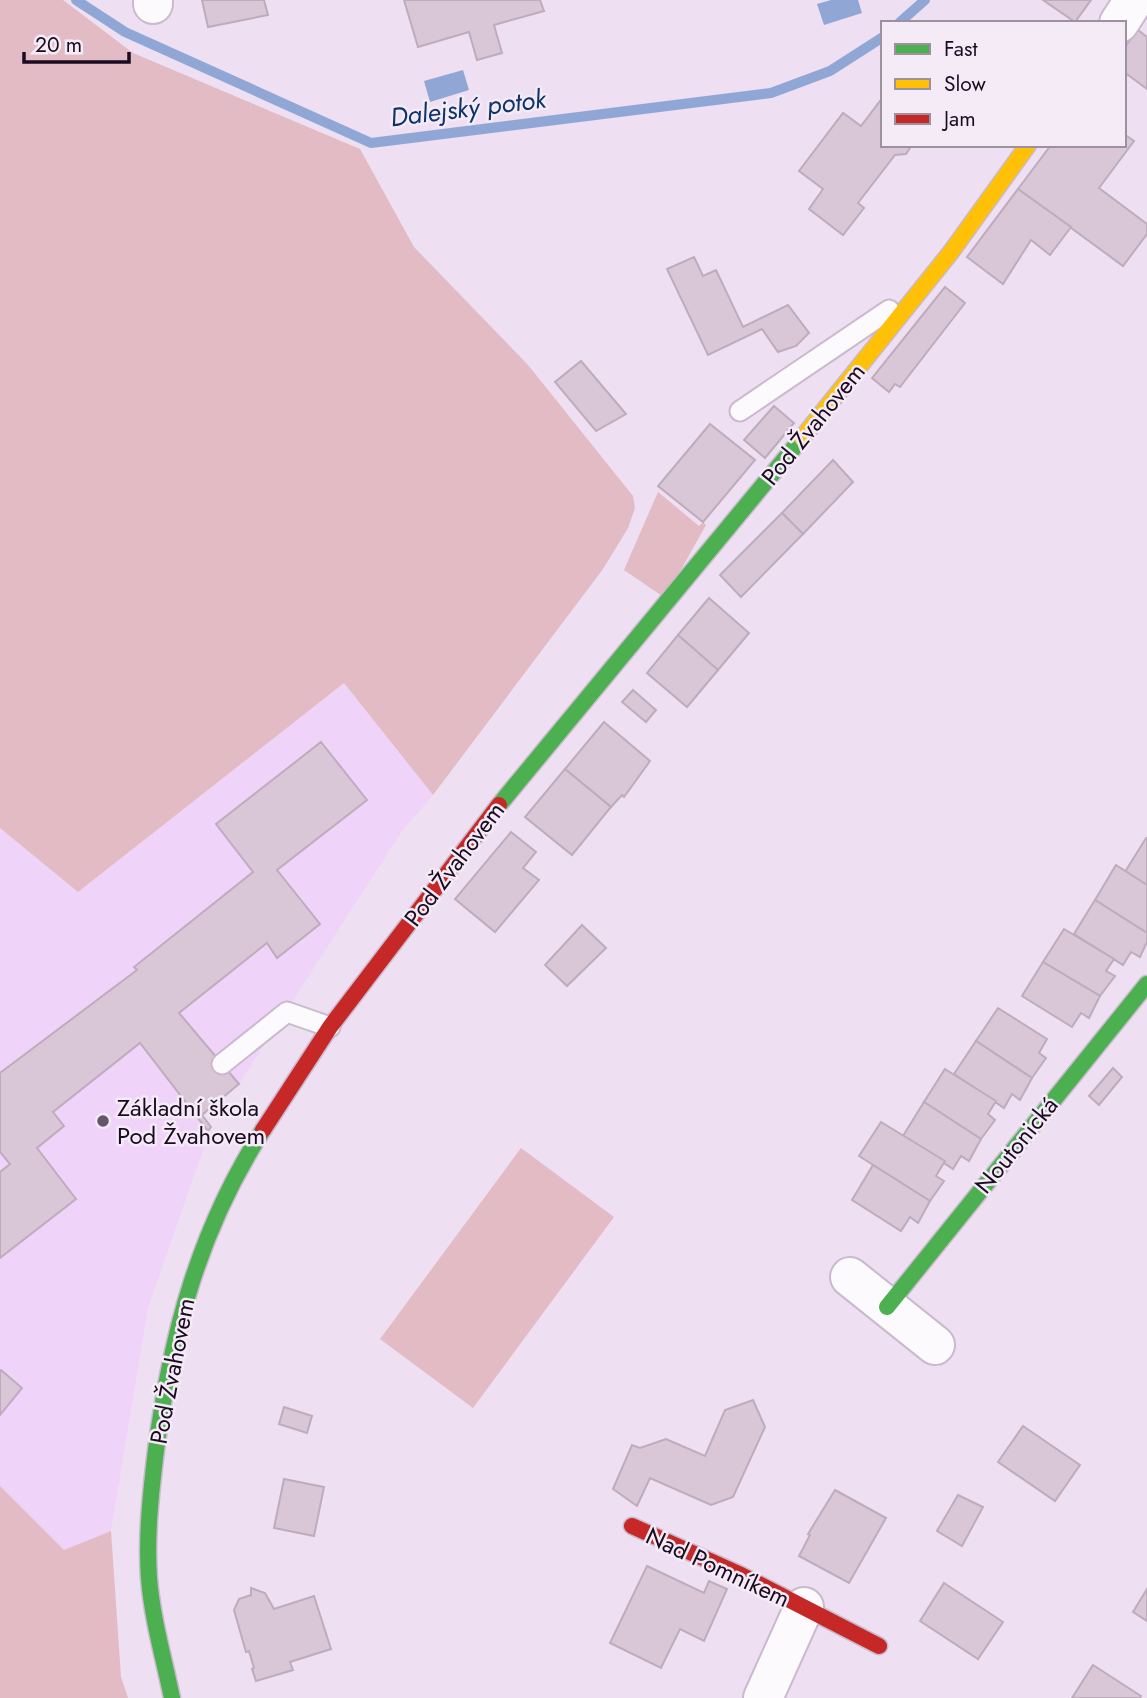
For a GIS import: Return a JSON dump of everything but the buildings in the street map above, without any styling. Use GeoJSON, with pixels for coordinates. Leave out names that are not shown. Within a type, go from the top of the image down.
{"type":"FeatureCollection","features":[{"type":"Feature","properties":{"kind":"street"},"geometry":{"type":"LineString","coordinates":[[1120,21],[1134,0]]}},
{"type":"Feature","properties":{"kind":"street","name":"Pod Žvahovem"},"geometry":{"type":"LineString","coordinates":[[172,1698],[149,1578],[151,1488],[171,1351],[188,1290],[214,1217],[254,1144],[330,1027],[528,767],[663,608],[922,288],[1027,147]]}},
{"type":"Feature","properties":{"kind":"street","name":"Noutonická"},"geometry":{"type":"LineString","coordinates":[[887,1307],[1147,984]]}},
{"type":"Feature","properties":{"kind":"street"},"geometry":{"type":"LineString","coordinates":[[850,1277],[935,1345]]}},
{"type":"Feature","properties":{"kind":"street","name":"Nad Pomníkem"},"geometry":{"type":"LineString","coordinates":[[632,1526],[804,1607],[879,1646]]}},
{"type":"Feature","properties":{"kind":"street","name":"Nad Pomníkem"},"geometry":{"type":"LineString","coordinates":[[763,1698],[804,1607]]}},
{"type":"Feature","properties":{"kind":"lane"},"geometry":{"type":"LineString","coordinates":[[740,411],[922,288]]}},
{"type":"Feature","properties":{"kind":"lane"},"geometry":{"type":"LineString","coordinates":[[222,1064],[287,1012],[330,1027]]}},
{"type":"Feature","properties":{"kind":"shaded area"},"geometry":{"type":"Polygon","coordinates":[[[0,0],[63,0],[133,53],[360,149],[414,247],[528,365],[633,496],[635,508],[628,528],[603,569],[433,795],[344,683],[78,892],[0,828],[0,0]]]}},
{"type":"Feature","properties":{"kind":"shaded area"},"geometry":{"type":"Polygon","coordinates":[[[658,492],[699,526],[703,522],[706,525],[665,598],[624,570],[658,492]]]}},
{"type":"Feature","properties":{"kind":"shaded area","name":"Základní škola Pod Žvahovem"},"geometry":{"type":"Polygon","coordinates":[[[344,683],[433,795],[402,831],[239,1084],[202,1115],[211,1127],[148,1308],[111,1531],[64,1550],[0,1486],[0,828],[78,892],[344,683]]]}},
{"type":"Feature","properties":{"kind":"shaded area"},"geometry":{"type":"Polygon","coordinates":[[[521,1148],[614,1217],[473,1408],[380,1339],[521,1148]]]}},
{"type":"Feature","properties":{"kind":"shaded area"},"geometry":{"type":"Polygon","coordinates":[[[0,1486],[64,1550],[111,1531],[121,1677],[128,1698],[0,1698],[0,1486]]]}},
{"type":"Feature","properties":{"kind":"water"},"geometry":{"type":"Polygon","coordinates":[[[831,0],[858,0],[862,13],[824,25],[817,4],[831,0]]]}},
{"type":"Feature","properties":{"kind":"water"},"geometry":{"type":"Polygon","coordinates":[[[463,70],[469,90],[430,102],[424,81],[463,70]]]}},
{"type":"Feature","properties":{"kind":"waterway","name":"Dalejský potok"},"geometry":{"type":"LineString","coordinates":[[76,0],[125,32],[371,143],[771,93],[830,71],[881,38]]}},
{"type":"Feature","properties":{"kind":"waterway","name":"Dalejský potok"},"geometry":{"type":"LineString","coordinates":[[901,21],[925,0]]}},
{"type":"Feature","properties":{"kind":"traffic: fast"},"geometry":{"type":"LineString","coordinates":[[499,805],[802,438]]}},
{"type":"Feature","properties":{"kind":"traffic: fast"},"geometry":{"type":"LineString","coordinates":[[887,1307],[1147,984]]}},
{"type":"Feature","properties":{"kind":"traffic: fast"},"geometry":{"type":"LineString","coordinates":[[172,1698],[153,1608],[148,1562],[151,1497],[162,1407],[180,1324],[205,1245],[221,1206],[263,1130]]}},
{"type":"Feature","properties":{"kind":"traffic: slow"},"geometry":{"type":"LineString","coordinates":[[802,438],[951,252],[1027,147]]}},
{"type":"Feature","properties":{"kind":"traffic: jam"},"geometry":{"type":"LineString","coordinates":[[263,1130],[330,1027],[499,805]]}},
{"type":"Feature","properties":{"kind":"traffic: jam"},"geometry":{"type":"LineString","coordinates":[[632,1526],[741,1575],[879,1646]]}},
{"type":"Feature","properties":{"kind":"place","name":"Základní škola Pod Žvahovem"},"geometry":{"type":"Point","coordinates":[103,1121]}}]}
